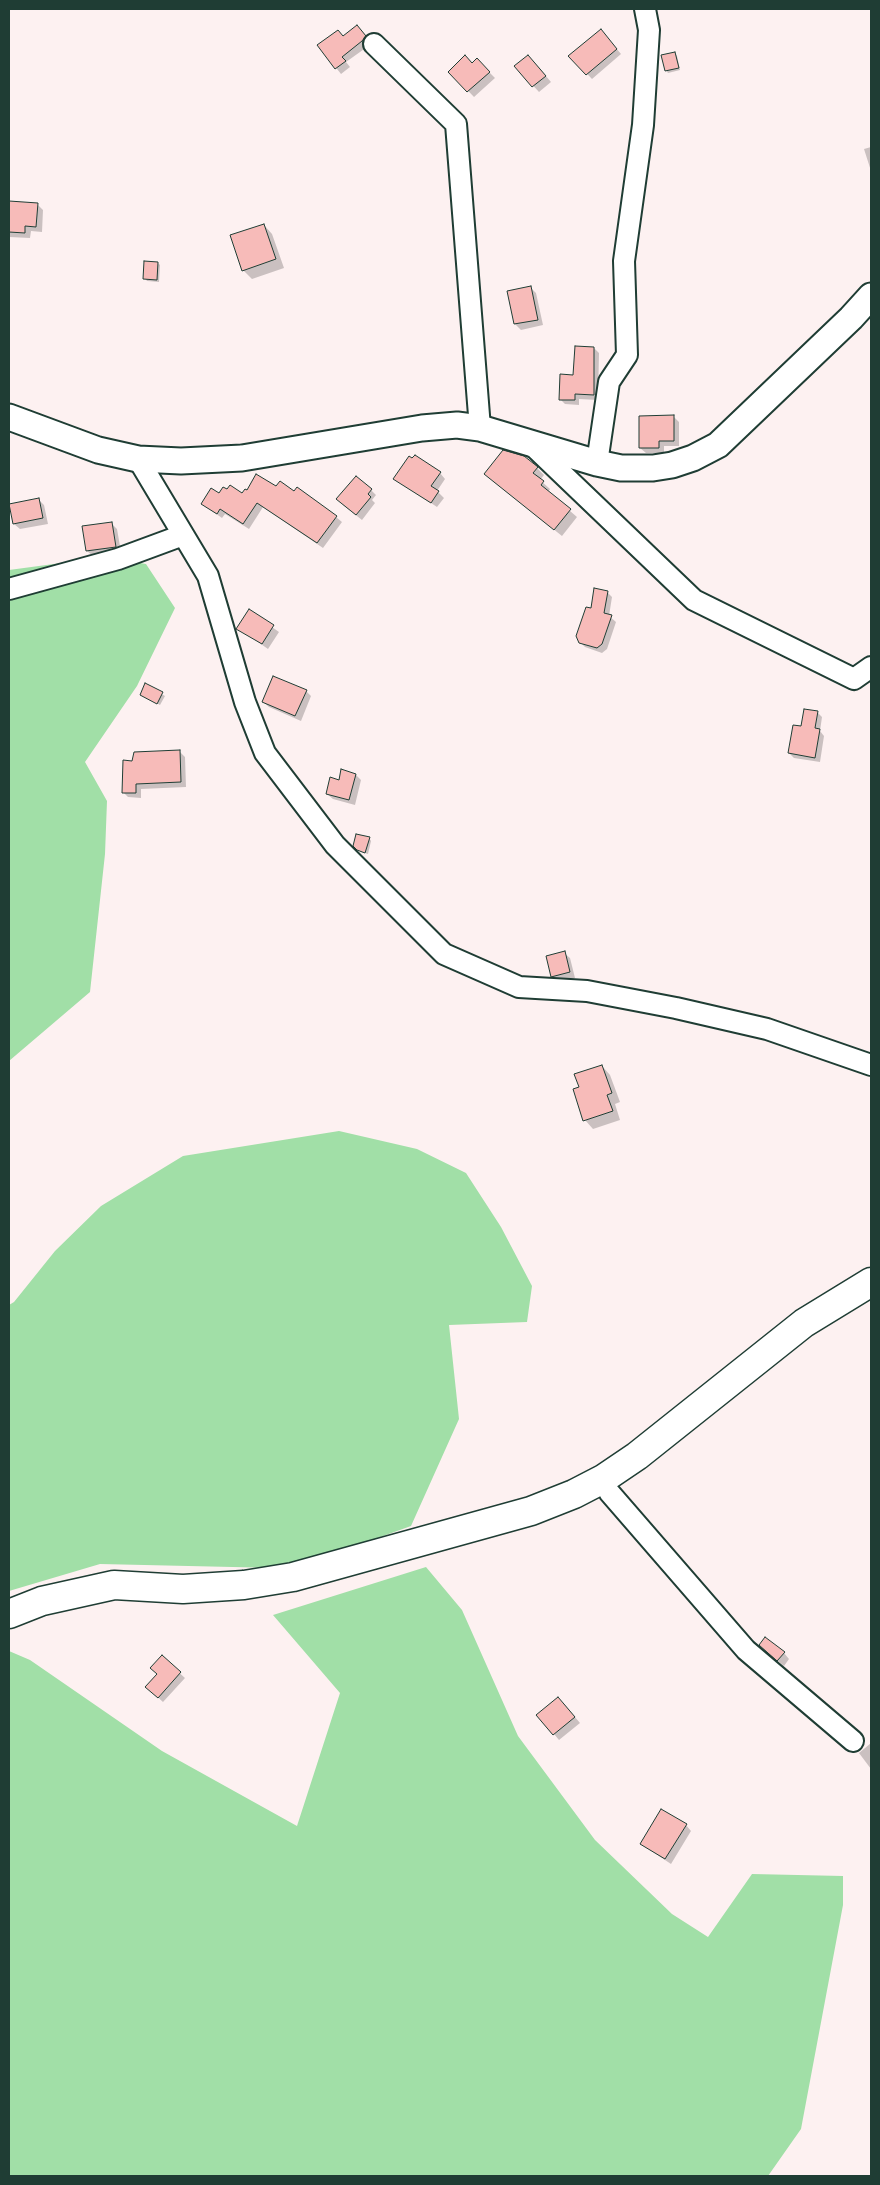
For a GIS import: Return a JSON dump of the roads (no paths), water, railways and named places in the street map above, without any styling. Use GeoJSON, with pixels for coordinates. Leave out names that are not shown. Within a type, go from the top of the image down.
{"type":"FeatureCollection","features":[{"type":"Feature","properties":{"kind":"main road"},"geometry":{"type":"LineString","coordinates":[[9,1628],[37,1614],[117,1599],[233,1600],[280,1596],[531,1511],[574,1494],[603,1479],[672,1429],[804,1323],[871,1282]]}},
{"type":"Feature","properties":{"kind":"main road"},"geometry":{"type":"LineString","coordinates":[[9,1614],[42,1601],[114,1585],[183,1589],[244,1585],[294,1577],[545,1520],[582,1506],[609,1492],[828,1322],[871,1298]]}},
{"type":"Feature","properties":{"kind":"street"},"geometry":{"type":"LineString","coordinates":[[597,464],[609,382],[627,355],[624,262],[644,125],[649,30],[645,9]]}},
{"type":"Feature","properties":{"kind":"street"},"geometry":{"type":"LineString","coordinates":[[374,44],[456,124],[480,428]]}},
{"type":"Feature","properties":{"kind":"street"},"geometry":{"type":"LineString","coordinates":[[9,418],[98,450],[138,459],[242,458],[422,428],[457,425],[480,428],[527,440],[597,464],[621,468],[653,468],[693,458],[718,445],[851,318],[871,296]]}},
{"type":"Feature","properties":{"kind":"street"},"geometry":{"type":"LineString","coordinates":[[527,440],[694,600],[854,679],[871,667]]}},
{"type":"Feature","properties":{"kind":"street"},"geometry":{"type":"LineString","coordinates":[[138,459],[208,576],[245,702],[266,753],[335,845],[444,954],[519,987],[587,991],[676,1008],[767,1029],[871,1065]]}},
{"type":"Feature","properties":{"kind":"street"},"geometry":{"type":"LineString","coordinates":[[9,589],[118,559],[183,535]]}},
{"type":"Feature","properties":{"kind":"street"},"geometry":{"type":"LineString","coordinates":[[609,1492],[746,1650],[853,1741]]}}]}
